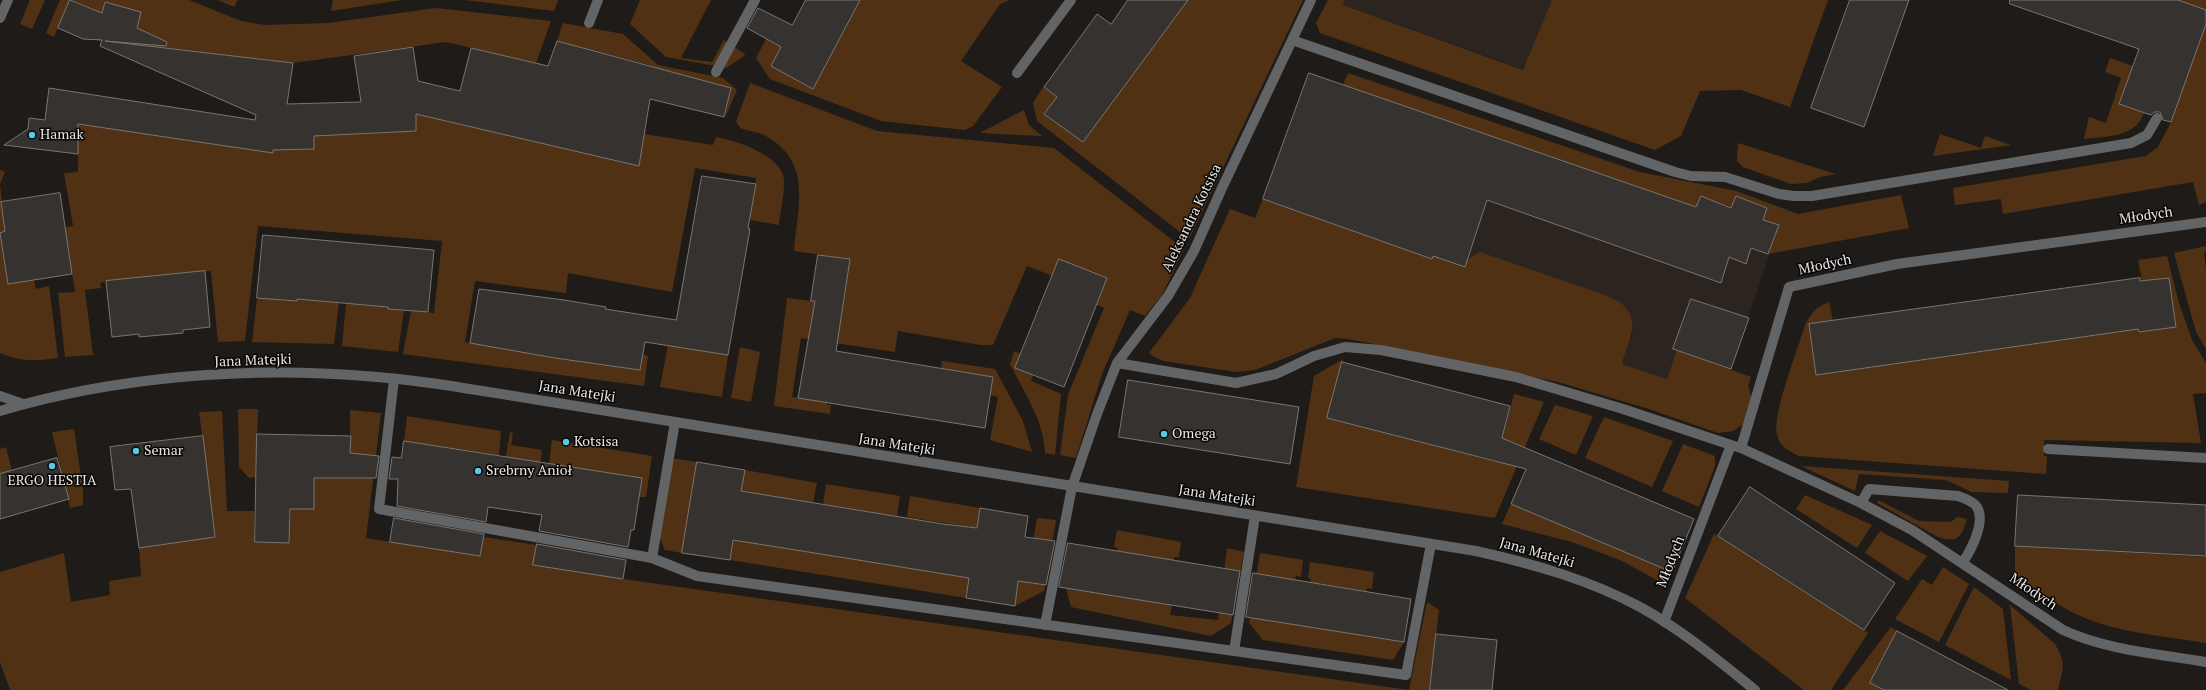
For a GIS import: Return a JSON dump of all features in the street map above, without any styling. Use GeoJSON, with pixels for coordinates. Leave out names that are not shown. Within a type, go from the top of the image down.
{"type":"FeatureCollection","features":[{"type":"Feature","properties":{"kind":"street"},"geometry":{"type":"LineString","coordinates":[[0,18],[8,0]]}},
{"type":"Feature","properties":{"kind":"street"},"geometry":{"type":"LineString","coordinates":[[589,23],[598,0]]}},
{"type":"Feature","properties":{"kind":"street"},"geometry":{"type":"LineString","coordinates":[[716,72],[754,0]]}},
{"type":"Feature","properties":{"kind":"street"},"geometry":{"type":"LineString","coordinates":[[1017,73],[1071,0]]}},
{"type":"Feature","properties":{"kind":"street","name":"Aleksandra Kotsisa"},"geometry":{"type":"LineString","coordinates":[[1045,625],[1072,487],[1097,414],[1117,363],[1168,296],[1194,251],[1310,0]]}},
{"type":"Feature","properties":{"kind":"street"},"geometry":{"type":"LineString","coordinates":[[1292,40],[1675,172],[1691,176],[1725,177],[1779,194],[1794,196],[1812,196],[1888,185],[2131,143],[2147,135],[2157,118]]}},
{"type":"Feature","properties":{"kind":"street","name":"Młodych"},"geometry":{"type":"LineString","coordinates":[[1664,622],[1736,447],[1789,287],[1897,264],[2206,222]]}},
{"type":"Feature","properties":{"kind":"street","name":"Młodych"},"geometry":{"type":"LineString","coordinates":[[1117,363],[1236,383],[1276,374],[1314,356],[1345,347],[1381,350],[1516,377],[1623,409],[1736,447],[1861,502],[1912,530],[1963,562],[2063,630],[2078,637],[2121,647],[2206,662]]}},
{"type":"Feature","properties":{"kind":"street","name":"Jana Matejki"},"geometry":{"type":"LineString","coordinates":[[0,411],[23,404],[105,387],[185,377],[315,373],[394,379],[675,422],[1431,544],[1483,553],[1554,570],[1618,596],[1664,622],[1699,645],[1755,690]]}},
{"type":"Feature","properties":{"kind":"street"},"geometry":{"type":"LineString","coordinates":[[394,379],[379,510],[652,558],[697,576],[1406,675],[1431,544]]}},
{"type":"Feature","properties":{"kind":"street"},"geometry":{"type":"LineString","coordinates":[[0,396],[23,404]]}},
{"type":"Feature","properties":{"kind":"street"},"geometry":{"type":"LineString","coordinates":[[652,558],[675,422]]}},
{"type":"Feature","properties":{"kind":"street"},"geometry":{"type":"LineString","coordinates":[[2048,449],[2206,458]]}},
{"type":"Feature","properties":{"kind":"street"},"geometry":{"type":"LineString","coordinates":[[1861,502],[1869,489],[1958,496],[1969,500],[1977,507],[1979,519],[1975,543],[1963,562]]}},
{"type":"Feature","properties":{"kind":"street"},"geometry":{"type":"LineString","coordinates":[[1234,652],[1255,516]]}},
{"type":"Feature","properties":{"kind":"shaded area"},"geometry":{"type":"Polygon","coordinates":[[[30,0],[45,0],[32,29],[20,24],[30,0]]]}},
{"type":"Feature","properties":{"kind":"shaded area"},"geometry":{"type":"Polygon","coordinates":[[[60,0],[70,0],[54,37],[46,33],[60,0]]]}},
{"type":"Feature","properties":{"kind":"shaded area"},"geometry":{"type":"Polygon","coordinates":[[[72,0],[189,0],[241,21],[265,25],[328,23],[436,8],[551,21],[536,63],[446,42],[293,63],[133,44],[141,12],[105,2],[94,40],[81,38],[94,9],[72,0]]]}},
{"type":"Feature","properties":{"kind":"shaded area"},"geometry":{"type":"Polygon","coordinates":[[[218,0],[238,0],[234,7],[218,0]]]}},
{"type":"Feature","properties":{"kind":"shaded area"},"geometry":{"type":"Polygon","coordinates":[[[333,0],[402,0],[331,11],[333,0]]]}},
{"type":"Feature","properties":{"kind":"shaded area"},"geometry":{"type":"Polygon","coordinates":[[[465,0],[558,0],[554,11],[465,0]]]}},
{"type":"Feature","properties":{"kind":"shaded area"},"geometry":{"type":"Polygon","coordinates":[[[640,0],[711,0],[681,58],[712,62],[724,40],[745,54],[744,56],[726,68],[666,57],[630,24],[640,0]]]}},
{"type":"Feature","properties":{"kind":"shaded area"},"geometry":{"type":"Polygon","coordinates":[[[860,0],[1010,0],[1000,4],[961,61],[1002,87],[973,126],[965,130],[881,121],[770,79],[756,58],[766,39],[781,47],[771,66],[813,89],[860,0]]]}},
{"type":"Feature","properties":{"kind":"shaded area"},"geometry":{"type":"Polygon","coordinates":[[[1188,0],[1303,0],[1189,239],[1037,121],[1033,103],[1043,87],[1057,97],[1044,114],[1083,142],[1188,0]]]}},
{"type":"Feature","properties":{"kind":"shaded area"},"geometry":{"type":"Polygon","coordinates":[[[1328,0],[1345,0],[1343,5],[1523,70],[1552,0],[1828,0],[1790,107],[1741,90],[1700,91],[1681,136],[1655,150],[1320,33],[1316,23],[1328,0]]]}},
{"type":"Feature","properties":{"kind":"shaded area"},"geometry":{"type":"Polygon","coordinates":[[[1345,0],[1793,0],[1531,72],[1343,5],[1345,0]]]}},
{"type":"Feature","properties":{"kind":"shaded area"},"geometry":{"type":"Polygon","coordinates":[[[2178,0],[2206,0],[2206,10],[2178,0]]]}},
{"type":"Feature","properties":{"kind":"shaded area"},"geometry":{"type":"Polygon","coordinates":[[[563,23],[623,34],[658,65],[723,78],[737,90],[725,118],[731,88],[669,71],[652,72],[650,65],[557,41],[563,23]]]}},
{"type":"Feature","properties":{"kind":"shaded area"},"geometry":{"type":"Polygon","coordinates":[[[2206,24],[2206,202],[2199,205],[2193,182],[2003,214],[2001,199],[1955,205],[1953,188],[2146,156],[2158,147],[2171,122],[2206,24]]]}},
{"type":"Feature","properties":{"kind":"shaded area"},"geometry":{"type":"Polygon","coordinates":[[[2110,58],[2133,66],[2119,104],[2144,113],[2140,121],[2127,131],[2110,136],[2084,139],[2089,117],[2106,123],[2121,78],[2105,72],[2110,58]]]}},
{"type":"Feature","properties":{"kind":"shaded area"},"geometry":{"type":"Polygon","coordinates":[[[1348,73],[1640,172],[1736,191],[1798,214],[1901,195],[1909,228],[1768,254],[1779,225],[1763,220],[1767,208],[1736,196],[1731,207],[1701,196],[1696,208],[1343,85],[1348,73]]]}},
{"type":"Feature","properties":{"kind":"shaded area"},"geometry":{"type":"Polygon","coordinates":[[[750,83],[877,131],[1054,148],[1184,249],[1162,295],[1145,316],[1130,310],[1102,374],[1076,458],[1060,455],[1068,395],[1104,308],[1097,305],[1107,278],[1059,259],[1053,276],[1027,266],[993,345],[981,345],[898,331],[895,352],[801,338],[792,397],[827,402],[827,405],[831,405],[830,414],[774,406],[787,298],[843,305],[850,259],[794,251],[799,201],[799,186],[796,171],[790,158],[780,146],[764,135],[740,128],[736,122],[750,83]]]}},
{"type":"Feature","properties":{"kind":"shaded area"},"geometry":{"type":"Polygon","coordinates":[[[416,100],[419,114],[639,166],[644,134],[713,145],[716,137],[734,141],[766,156],[781,170],[784,184],[779,225],[750,220],[756,178],[695,168],[672,292],[568,273],[566,293],[475,281],[465,342],[555,358],[640,370],[643,354],[648,356],[644,386],[403,354],[411,311],[434,313],[442,241],[258,226],[245,341],[218,342],[211,271],[106,281],[100,283],[101,288],[85,290],[93,355],[65,357],[58,293],[75,292],[65,227],[73,226],[64,173],[78,172],[78,124],[268,150],[313,149],[314,135],[416,131],[416,100]]]}},
{"type":"Feature","properties":{"kind":"shaded area"},"geometry":{"type":"Polygon","coordinates":[[[1024,110],[1029,125],[1042,136],[980,133],[1024,110]]]}},
{"type":"Feature","properties":{"kind":"shaded area"},"geometry":{"type":"Polygon","coordinates":[[[1288,131],[1696,208],[1701,196],[1731,207],[1736,196],[1767,208],[1779,225],[1731,369],[1677,350],[1667,379],[1622,364],[1633,333],[1465,267],[1432,259],[1263,199],[1288,131]]]}},
{"type":"Feature","properties":{"kind":"shaded area"},"geometry":{"type":"Polygon","coordinates":[[[1940,134],[1981,148],[1985,136],[2011,145],[1933,156],[1940,134]]]}},
{"type":"Feature","properties":{"kind":"shaded area"},"geometry":{"type":"Polygon","coordinates":[[[1738,143],[1836,174],[1820,177],[1807,183],[1791,184],[1743,167],[1737,161],[1738,143]]]}},
{"type":"Feature","properties":{"kind":"shaded area"},"geometry":{"type":"Polygon","coordinates":[[[0,170],[5,172],[0,184],[0,170]]]}},
{"type":"Feature","properties":{"kind":"shaded area"},"geometry":{"type":"Polygon","coordinates":[[[0,184],[5,231],[0,232],[0,184]]]}},
{"type":"Feature","properties":{"kind":"shaded area"},"geometry":{"type":"Polygon","coordinates":[[[1263,199],[1432,259],[1433,256],[1465,267],[1467,260],[1480,252],[1613,298],[1624,306],[1632,320],[1631,334],[1622,364],[1667,379],[1677,350],[1751,377],[1748,386],[1753,401],[1745,423],[1733,431],[1718,433],[1649,409],[1558,382],[1349,339],[1335,338],[1255,370],[1236,372],[1164,361],[1154,357],[1149,353],[1190,298],[1230,209],[1255,218],[1263,199]]]}},
{"type":"Feature","properties":{"kind":"shaded area"},"geometry":{"type":"Polygon","coordinates":[[[0,233],[8,284],[34,280],[36,289],[49,286],[58,358],[29,360],[15,358],[0,353],[0,233]]]}},
{"type":"Feature","properties":{"kind":"shaded area"},"geometry":{"type":"Polygon","coordinates":[[[2206,246],[2206,251],[2204,252],[2206,271],[2206,349],[2196,332],[2174,253],[2206,246]]]}},
{"type":"Feature","properties":{"kind":"shaded area"},"geometry":{"type":"Polygon","coordinates":[[[2167,256],[2179,303],[2192,340],[2206,363],[2206,393],[2193,394],[2201,443],[2044,440],[2044,456],[2047,456],[2046,474],[1799,456],[1785,448],[1778,439],[1776,425],[1778,412],[1786,381],[1805,325],[1814,311],[1824,304],[1829,302],[1833,321],[1809,324],[1816,375],[2138,329],[2139,332],[2175,327],[2169,278],[2142,281],[2138,260],[2167,256]]]}},
{"type":"Feature","properties":{"kind":"shaded area"},"geometry":{"type":"Polygon","coordinates":[[[257,298],[297,301],[297,298],[339,302],[334,344],[252,342],[257,298]]]}},
{"type":"Feature","properties":{"kind":"shaded area"},"geometry":{"type":"Polygon","coordinates":[[[346,303],[388,307],[388,309],[404,311],[398,352],[342,346],[346,303]]]}},
{"type":"Feature","properties":{"kind":"shaded area"},"geometry":{"type":"Polygon","coordinates":[[[668,345],[728,355],[722,397],[660,387],[668,345]]]}},
{"type":"Feature","properties":{"kind":"shaded area"},"geometry":{"type":"Polygon","coordinates":[[[740,347],[760,352],[751,402],[731,398],[740,347]]]}},
{"type":"Feature","properties":{"kind":"shaded area"},"geometry":{"type":"Polygon","coordinates":[[[1014,351],[1021,354],[1016,368],[1033,375],[1031,381],[1061,394],[1055,455],[1045,453],[1044,441],[1037,418],[1010,364],[1014,351]]]}},
{"type":"Feature","properties":{"kind":"shaded area"},"geometry":{"type":"Polygon","coordinates":[[[1343,359],[1327,418],[1496,462],[1514,394],[1544,402],[1495,518],[1296,487],[1314,376],[1343,359]]]}},
{"type":"Feature","properties":{"kind":"shaded area"},"geometry":{"type":"Polygon","coordinates":[[[942,361],[995,369],[1023,421],[1032,452],[990,440],[998,397],[990,395],[993,377],[941,368],[942,361]]]}},
{"type":"Feature","properties":{"kind":"shaded area"},"geometry":{"type":"Polygon","coordinates":[[[1555,405],[1593,416],[1576,455],[1539,439],[1555,405]]]}},
{"type":"Feature","properties":{"kind":"shaded area"},"geometry":{"type":"Polygon","coordinates":[[[238,409],[258,409],[256,477],[249,478],[239,467],[238,409]]]}},
{"type":"Feature","properties":{"kind":"shaded area"},"geometry":{"type":"Polygon","coordinates":[[[350,410],[381,413],[366,538],[480,556],[483,537],[537,545],[534,565],[623,579],[1409,690],[10,690],[0,662],[0,572],[64,553],[71,602],[110,595],[109,581],[141,576],[139,548],[170,543],[208,478],[199,412],[222,411],[227,511],[254,511],[254,542],[289,543],[291,509],[314,509],[314,478],[350,478],[350,410]]]}},
{"type":"Feature","properties":{"kind":"shaded area"},"geometry":{"type":"Polygon","coordinates":[[[407,416],[501,431],[499,455],[404,441],[407,416]]]}},
{"type":"Feature","properties":{"kind":"shaded area"},"geometry":{"type":"Polygon","coordinates":[[[1604,417],[1673,441],[1652,487],[1585,458],[1604,417]]]}},
{"type":"Feature","properties":{"kind":"shaded area"},"geometry":{"type":"Polygon","coordinates":[[[74,429],[83,491],[83,505],[70,508],[52,432],[74,429]]]}},
{"type":"Feature","properties":{"kind":"shaded area"},"geometry":{"type":"Polygon","coordinates":[[[510,432],[513,433],[511,445],[542,450],[538,480],[542,497],[539,515],[491,507],[500,491],[510,432]]]}},
{"type":"Feature","properties":{"kind":"shaded area"},"geometry":{"type":"Polygon","coordinates":[[[552,440],[652,456],[646,497],[639,497],[642,479],[549,464],[552,440]]]}},
{"type":"Feature","properties":{"kind":"shaded area"},"geometry":{"type":"Polygon","coordinates":[[[1683,444],[1715,456],[1715,466],[1699,507],[1662,491],[1683,444]]]}},
{"type":"Feature","properties":{"kind":"shaded area"},"geometry":{"type":"Polygon","coordinates":[[[6,447],[12,471],[0,474],[0,449],[6,447]]]}},
{"type":"Feature","properties":{"kind":"shaded area"},"geometry":{"type":"Polygon","coordinates":[[[671,458],[697,462],[682,553],[665,550],[660,538],[671,458]]]}},
{"type":"Feature","properties":{"kind":"shaded area"},"geometry":{"type":"Polygon","coordinates":[[[1801,466],[2009,481],[2008,493],[1972,492],[1946,480],[1859,474],[1855,491],[1801,466]]]}},
{"type":"Feature","properties":{"kind":"shaded area"},"geometry":{"type":"Polygon","coordinates":[[[745,470],[817,483],[813,503],[741,491],[745,470]]]}},
{"type":"Feature","properties":{"kind":"shaded area"},"geometry":{"type":"Polygon","coordinates":[[[826,484],[900,496],[897,516],[823,504],[826,484]]]}},
{"type":"Feature","properties":{"kind":"shaded area"},"geometry":{"type":"Polygon","coordinates":[[[1805,495],[1872,525],[1857,548],[1796,509],[1805,495]]]}},
{"type":"Feature","properties":{"kind":"shaded area"},"geometry":{"type":"Polygon","coordinates":[[[910,496],[980,508],[977,528],[907,517],[910,496]]]}},
{"type":"Feature","properties":{"kind":"shaded area"},"geometry":{"type":"Polygon","coordinates":[[[1878,500],[1919,521],[1951,522],[1957,517],[1967,519],[1961,534],[1958,537],[1950,540],[1945,539],[1938,537],[1877,503],[1878,500]]]}},
{"type":"Feature","properties":{"kind":"shaded area"},"geometry":{"type":"Polygon","coordinates":[[[1511,504],[1672,572],[1666,585],[1620,560],[1572,542],[1502,524],[1511,504]]]}},
{"type":"Feature","properties":{"kind":"shaded area"},"geometry":{"type":"Polygon","coordinates":[[[1037,518],[1056,520],[1044,591],[1015,606],[1020,571],[1028,571],[1037,518]]]}},
{"type":"Feature","properties":{"kind":"shaded area"},"geometry":{"type":"Polygon","coordinates":[[[1117,530],[1181,542],[1179,557],[1174,557],[1174,560],[1117,551],[1118,548],[1114,547],[1117,530]]]}},
{"type":"Feature","properties":{"kind":"shaded area"},"geometry":{"type":"Polygon","coordinates":[[[1880,531],[1927,556],[1908,581],[1865,553],[1880,531]]]}},
{"type":"Feature","properties":{"kind":"shaded area"},"geometry":{"type":"Polygon","coordinates":[[[1714,534],[1868,633],[1831,690],[1804,690],[1685,598],[1714,534]]]}},
{"type":"Feature","properties":{"kind":"shaded area"},"geometry":{"type":"Polygon","coordinates":[[[733,540],[969,578],[966,598],[730,560],[733,540]]]}},
{"type":"Feature","properties":{"kind":"shaded area"},"geometry":{"type":"Polygon","coordinates":[[[2015,546],[2206,557],[2206,643],[2158,636],[2109,626],[2078,615],[2062,607],[2015,574],[2015,546]]]}},
{"type":"Feature","properties":{"kind":"shaded area"},"geometry":{"type":"Polygon","coordinates":[[[1227,548],[1244,552],[1231,623],[1211,636],[1071,607],[1066,588],[1172,605],[1170,615],[1218,620],[1227,548]]]}},
{"type":"Feature","properties":{"kind":"shaded area"},"geometry":{"type":"Polygon","coordinates":[[[1260,553],[1303,560],[1301,577],[1296,576],[1295,580],[1266,576],[1259,619],[1404,642],[1393,660],[1263,640],[1249,623],[1260,553]]]}},
{"type":"Feature","properties":{"kind":"shaded area"},"geometry":{"type":"Polygon","coordinates":[[[1310,562],[1374,572],[1372,589],[1367,588],[1366,591],[1310,582],[1311,579],[1308,578],[1310,562]]]}},
{"type":"Feature","properties":{"kind":"shaded area"},"geometry":{"type":"Polygon","coordinates":[[[1943,567],[1969,584],[1939,642],[1895,619],[1922,579],[1932,585],[1943,567]]]}},
{"type":"Feature","properties":{"kind":"shaded area"},"geometry":{"type":"Polygon","coordinates":[[[1974,587],[2003,609],[2011,680],[1945,645],[1974,587]]]}},
{"type":"Feature","properties":{"kind":"shaded area"},"geometry":{"type":"Polygon","coordinates":[[[1427,602],[1439,610],[1430,690],[1409,690],[1427,602]]]}},
{"type":"Feature","properties":{"kind":"shaded area"},"geometry":{"type":"Polygon","coordinates":[[[2010,605],[2055,644],[2059,651],[2063,662],[2063,667],[2058,690],[2031,690],[2019,684],[2010,605]]]}},
{"type":"Feature","properties":{"kind":"shaded area"},"geometry":{"type":"Polygon","coordinates":[[[1891,627],[1897,631],[1870,682],[1884,690],[1843,690],[1891,627]]]}},
{"type":"Feature","properties":{"kind":"building"},"geometry":{"type":"Polygon","coordinates":[[[70,0],[102,13],[105,2],[141,12],[137,28],[167,42],[166,46],[105,41],[293,63],[287,104],[361,102],[354,56],[413,47],[418,81],[460,91],[471,48],[548,66],[557,41],[731,88],[724,117],[650,99],[639,166],[416,114],[416,131],[314,136],[314,149],[273,150],[273,153],[78,124],[78,154],[4,145],[28,129],[29,118],[45,120],[49,88],[255,120],[256,115],[100,46],[102,40],[83,39],[58,28],[70,0]]]}},
{"type":"Feature","properties":{"kind":"building"},"geometry":{"type":"Polygon","coordinates":[[[806,0],[860,0],[813,89],[771,66],[781,47],[747,28],[758,8],[792,25],[806,0]]]}},
{"type":"Feature","properties":{"kind":"building"},"geometry":{"type":"Polygon","coordinates":[[[1128,0],[1188,0],[1083,142],[1044,114],[1057,97],[1044,87],[1097,14],[1111,24],[1128,0]]]}},
{"type":"Feature","properties":{"kind":"building"},"geometry":{"type":"Polygon","coordinates":[[[1850,0],[1909,0],[1864,127],[1811,108],[1850,0]]]}},
{"type":"Feature","properties":{"kind":"building"},"geometry":{"type":"Polygon","coordinates":[[[2010,0],[2178,0],[2206,10],[2206,24],[2171,122],[2163,120],[2160,112],[2154,112],[2151,115],[2119,104],[2139,49],[2010,4],[2010,0]]]}},
{"type":"Feature","properties":{"kind":"building"},"geometry":{"type":"Polygon","coordinates":[[[1309,73],[1696,207],[1701,196],[1731,208],[1736,196],[1767,208],[1763,220],[1779,225],[1768,254],[1751,248],[1746,264],[1729,257],[1721,283],[1487,200],[1465,267],[1433,256],[1432,259],[1263,199],[1309,73]]]}},
{"type":"Feature","properties":{"kind":"building"},"geometry":{"type":"Polygon","coordinates":[[[702,176],[756,184],[748,228],[750,229],[728,355],[645,342],[640,370],[555,358],[470,343],[479,289],[564,300],[606,307],[605,309],[676,320],[702,176]]]}},
{"type":"Feature","properties":{"kind":"building"},"geometry":{"type":"Polygon","coordinates":[[[60,193],[72,274],[8,284],[0,233],[5,231],[1,202],[60,193]]]}},
{"type":"Feature","properties":{"kind":"building"},"geometry":{"type":"Polygon","coordinates":[[[263,235],[434,250],[428,312],[297,299],[297,301],[257,298],[263,235]]]}},
{"type":"Feature","properties":{"kind":"building"},"geometry":{"type":"Polygon","coordinates":[[[818,255],[850,259],[836,351],[993,377],[985,428],[798,398],[815,301],[811,301],[818,255]]]}},
{"type":"Feature","properties":{"kind":"building"},"geometry":{"type":"Polygon","coordinates":[[[1059,259],[1107,278],[1064,387],[1015,368],[1059,259]]]}},
{"type":"Feature","properties":{"kind":"building"},"geometry":{"type":"Polygon","coordinates":[[[205,271],[210,327],[183,330],[183,333],[139,337],[139,334],[112,337],[106,281],[205,271]]]}},
{"type":"Feature","properties":{"kind":"building"},"geometry":{"type":"Polygon","coordinates":[[[2140,278],[2140,281],[2169,278],[2176,327],[2139,332],[2138,329],[1816,375],[1809,324],[2140,278]]]}},
{"type":"Feature","properties":{"kind":"building"},"geometry":{"type":"Polygon","coordinates":[[[1691,299],[1749,318],[1731,369],[1673,349],[1691,299]]]}},
{"type":"Feature","properties":{"kind":"building"},"geometry":{"type":"Polygon","coordinates":[[[1342,362],[1510,406],[1502,438],[1694,519],[1672,572],[1511,504],[1526,469],[1327,418],[1342,362]]]}},
{"type":"Feature","properties":{"kind":"building"},"geometry":{"type":"Polygon","coordinates":[[[1128,380],[1299,407],[1290,464],[1119,437],[1128,380]]]}},
{"type":"Feature","properties":{"kind":"building"},"geometry":{"type":"Polygon","coordinates":[[[257,434],[351,436],[350,453],[379,456],[376,478],[314,478],[314,509],[290,509],[289,543],[255,542],[257,434]]]}},
{"type":"Feature","properties":{"kind":"building"},"geometry":{"type":"Polygon","coordinates":[[[203,436],[215,537],[139,548],[131,489],[115,490],[110,447],[203,436]]]}},
{"type":"Feature","properties":{"kind":"building"},"geometry":{"type":"Polygon","coordinates":[[[404,441],[642,478],[634,530],[631,530],[628,547],[539,531],[542,515],[488,507],[486,522],[397,506],[398,479],[389,479],[392,457],[401,458],[404,441]]]}},
{"type":"Feature","properties":{"kind":"building"},"geometry":{"type":"Polygon","coordinates":[[[57,458],[69,499],[0,519],[0,474],[57,458]]]}},
{"type":"Feature","properties":{"kind":"building"},"geometry":{"type":"Polygon","coordinates":[[[697,462],[745,470],[741,491],[943,524],[977,528],[980,508],[1028,516],[1025,537],[1055,541],[1046,585],[1018,581],[1015,606],[966,598],[969,578],[733,540],[730,560],[682,553],[697,462]]]}},
{"type":"Feature","properties":{"kind":"building"},"geometry":{"type":"Polygon","coordinates":[[[1750,487],[1895,583],[1864,630],[1718,536],[1750,487]]]}},
{"type":"Feature","properties":{"kind":"building"},"geometry":{"type":"Polygon","coordinates":[[[2018,495],[2206,505],[2206,556],[2015,546],[2018,495]]]}},
{"type":"Feature","properties":{"kind":"building"},"geometry":{"type":"Polygon","coordinates":[[[394,518],[484,534],[480,556],[390,542],[394,518]]]}},
{"type":"Feature","properties":{"kind":"building"},"geometry":{"type":"Polygon","coordinates":[[[1068,543],[1240,571],[1233,615],[1059,587],[1068,543]]]}},
{"type":"Feature","properties":{"kind":"building"},"geometry":{"type":"Polygon","coordinates":[[[537,544],[626,560],[623,579],[533,565],[537,544]]]}},
{"type":"Feature","properties":{"kind":"building"},"geometry":{"type":"Polygon","coordinates":[[[1253,573],[1411,599],[1404,642],[1246,617],[1253,573]]]}},
{"type":"Feature","properties":{"kind":"building"},"geometry":{"type":"Polygon","coordinates":[[[1897,631],[2008,690],[1884,690],[1870,683],[1897,631]]]}},
{"type":"Feature","properties":{"kind":"building"},"geometry":{"type":"Polygon","coordinates":[[[1436,634],[1497,640],[1492,690],[1430,690],[1436,634]]]}},
{"type":"Feature","properties":{"kind":"place","name":"Hamak"},"geometry":{"type":"Point","coordinates":[32,135]}},
{"type":"Feature","properties":{"kind":"place","name":"Omega"},"geometry":{"type":"Point","coordinates":[1164,434]}},
{"type":"Feature","properties":{"kind":"place","name":"Kotsisa"},"geometry":{"type":"Point","coordinates":[566,442]}},
{"type":"Feature","properties":{"kind":"place","name":"Semar"},"geometry":{"type":"Point","coordinates":[136,451]}},
{"type":"Feature","properties":{"kind":"place","name":"ERGO HESTIA"},"geometry":{"type":"Point","coordinates":[52,466]}},
{"type":"Feature","properties":{"kind":"place","name":"Srebrny Anioł"},"geometry":{"type":"Point","coordinates":[478,471]}}]}
